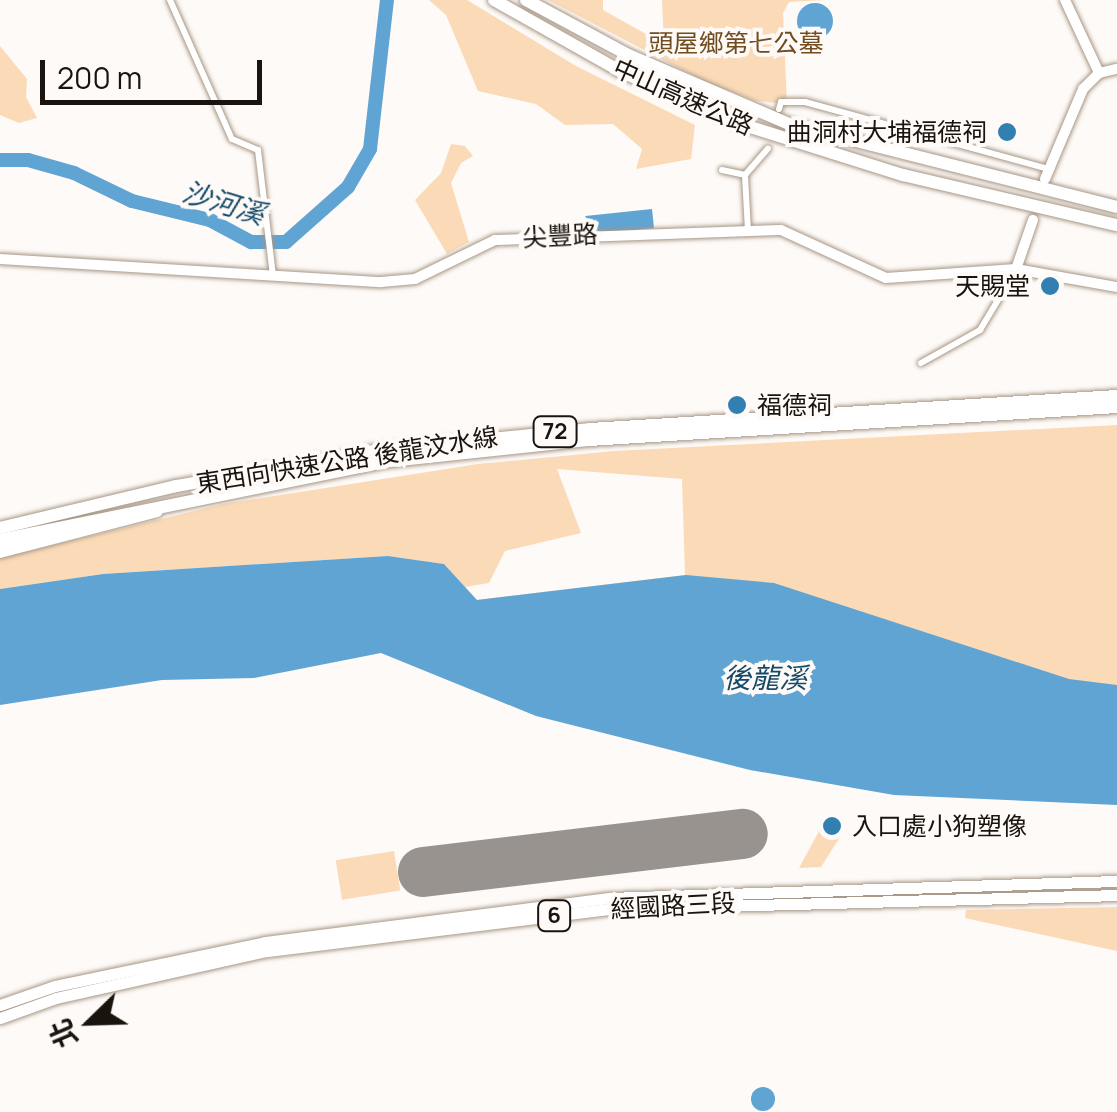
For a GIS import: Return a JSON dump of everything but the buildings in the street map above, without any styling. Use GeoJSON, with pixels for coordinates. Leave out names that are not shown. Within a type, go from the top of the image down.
{"type":"FeatureCollection","features":[{"type":"Feature","properties":{"kind":"highway","name":"中山高速公路"},"geometry":{"type":"LineString","coordinates":[[494,0],[620,71],[756,130],[903,176],[1117,225]]}},
{"type":"Feature","properties":{"kind":"highway","name":"中山高速公路"},"geometry":{"type":"LineString","coordinates":[[526,0],[628,55],[789,124],[1117,207]]}},
{"type":"Feature","properties":{"kind":"highway","name":"東西向快速公路 後龍汶水線"},"geometry":{"type":"LineString","coordinates":[[0,525],[176,486],[380,450],[515,435],[1117,396]]}},
{"type":"Feature","properties":{"kind":"highway","name":"東西向快速公路 後龍汶水線"},"geometry":{"type":"LineString","coordinates":[[0,540],[250,484],[589,440],[1117,407]]}},
{"type":"Feature","properties":{"kind":"highway"},"geometry":{"type":"LineString","coordinates":[[0,552],[250,484]]}},
{"type":"Feature","properties":{"kind":"main road","name":"經國路三段"},"geometry":{"type":"LineString","coordinates":[[0,1006],[55,986],[265,942],[609,898],[1117,881]]}},
{"type":"Feature","properties":{"kind":"main road","name":"經國路三段"},"geometry":{"type":"LineString","coordinates":[[0,1018],[56,998],[267,951],[612,909],[1117,894]]}},
{"type":"Feature","properties":{"kind":"street"},"geometry":{"type":"LineString","coordinates":[[170,0],[232,139],[258,150],[259,198],[273,276]]}},
{"type":"Feature","properties":{"kind":"street"},"geometry":{"type":"LineString","coordinates":[[1066,0],[1099,72]]}},
{"type":"Feature","properties":{"kind":"street"},"geometry":{"type":"LineString","coordinates":[[779,109],[781,102],[806,102],[1047,174],[1084,89],[1099,72],[1117,69]]}},
{"type":"Feature","properties":{"kind":"street"},"geometry":{"type":"LineString","coordinates":[[748,232],[745,175],[768,149]]}},
{"type":"Feature","properties":{"kind":"street"},"geometry":{"type":"LineString","coordinates":[[722,170],[745,175]]}},
{"type":"Feature","properties":{"kind":"street"},"geometry":{"type":"LineString","coordinates":[[922,362],[980,330],[1016,269],[1033,220]]}},
{"type":"Feature","properties":{"kind":"street","name":"尖豐路"},"geometry":{"type":"LineString","coordinates":[[0,259],[273,276],[415,280],[494,240],[748,232],[799,236],[886,278],[1016,269],[1117,286]]}},
{"type":"Feature","properties":{"kind":"green space"},"geometry":{"type":"Polygon","coordinates":[[[429,0],[467,0],[576,66],[695,125],[691,159],[636,169],[642,149],[613,124],[565,125],[536,104],[478,91],[446,15],[429,0]]]}},
{"type":"Feature","properties":{"kind":"green space","name":"頭屋鄉第七公墓"},"geometry":{"type":"Polygon","coordinates":[[[548,0],[603,0],[603,10],[664,44],[662,0],[824,0],[789,2],[783,13],[787,104],[756,101],[706,82],[548,0]]]}},
{"type":"Feature","properties":{"kind":"green space"},"geometry":{"type":"Polygon","coordinates":[[[0,46],[27,79],[26,97],[37,118],[19,123],[0,115],[0,46]]]}},
{"type":"Feature","properties":{"kind":"green space"},"geometry":{"type":"Polygon","coordinates":[[[451,144],[465,146],[473,156],[461,163],[451,183],[469,242],[447,254],[415,200],[441,173],[451,144]]]}},
{"type":"Feature","properties":{"kind":"green space"},"geometry":{"type":"Polygon","coordinates":[[[1117,425],[1117,747],[476,600],[685,575],[682,479],[557,469],[581,533],[505,551],[489,583],[465,587],[444,564],[388,556],[103,574],[0,589],[0,558],[223,504],[478,464],[614,451],[1117,425]]]}},
{"type":"Feature","properties":{"kind":"green space"},"geometry":{"type":"Polygon","coordinates":[[[824,822],[842,834],[821,867],[799,868],[824,822]]]}},
{"type":"Feature","properties":{"kind":"green space"},"geometry":{"type":"Polygon","coordinates":[[[394,851],[400,891],[342,900],[336,860],[394,851]]]}},
{"type":"Feature","properties":{"kind":"green space"},"geometry":{"type":"Polygon","coordinates":[[[1117,907],[1117,951],[965,918],[966,910],[1117,907]]]}},
{"type":"Feature","properties":{"kind":"water"},"geometry":{"type":"Polygon","coordinates":[[[815,3],[828,8],[833,21],[828,34],[815,39],[802,34],[797,21],[802,8],[815,3]]]}},
{"type":"Feature","properties":{"kind":"water"},"geometry":{"type":"Polygon","coordinates":[[[652,209],[654,228],[587,235],[585,216],[652,209]]]}},
{"type":"Feature","properties":{"kind":"water","name":"後龍溪"},"geometry":{"type":"Polygon","coordinates":[[[388,556],[444,564],[477,600],[686,575],[774,583],[1069,679],[1117,685],[1117,805],[894,795],[750,770],[536,716],[381,653],[254,678],[162,680],[0,705],[0,589],[103,574],[388,556]]]}},
{"type":"Feature","properties":{"kind":"water"},"geometry":{"type":"Polygon","coordinates":[[[763,1087],[772,1090],[772,1108],[763,1111],[754,1108],[751,1099],[754,1090],[763,1087]]]}},
{"type":"Feature","properties":{"kind":"waterway","name":"沙河溪"},"geometry":{"type":"LineString","coordinates":[[0,160],[28,160],[74,173],[132,201],[210,220],[251,242],[286,242],[348,187],[370,149],[387,0]]}},
{"type":"Feature","properties":{"kind":"runway"},"geometry":{"type":"LineString","coordinates":[[423,872],[743,834]]}},
{"type":"Feature","properties":{"kind":"place","name":"曲洞村大埔福德祠"},"geometry":{"type":"Point","coordinates":[1007,132]}},
{"type":"Feature","properties":{"kind":"place","name":"天賜堂"},"geometry":{"type":"Point","coordinates":[1050,286]}},
{"type":"Feature","properties":{"kind":"place","name":"福德祠"},"geometry":{"type":"Point","coordinates":[737,405]}},
{"type":"Feature","properties":{"kind":"place","name":"入口處小狗塑像"},"geometry":{"type":"Point","coordinates":[832,826]}}]}
